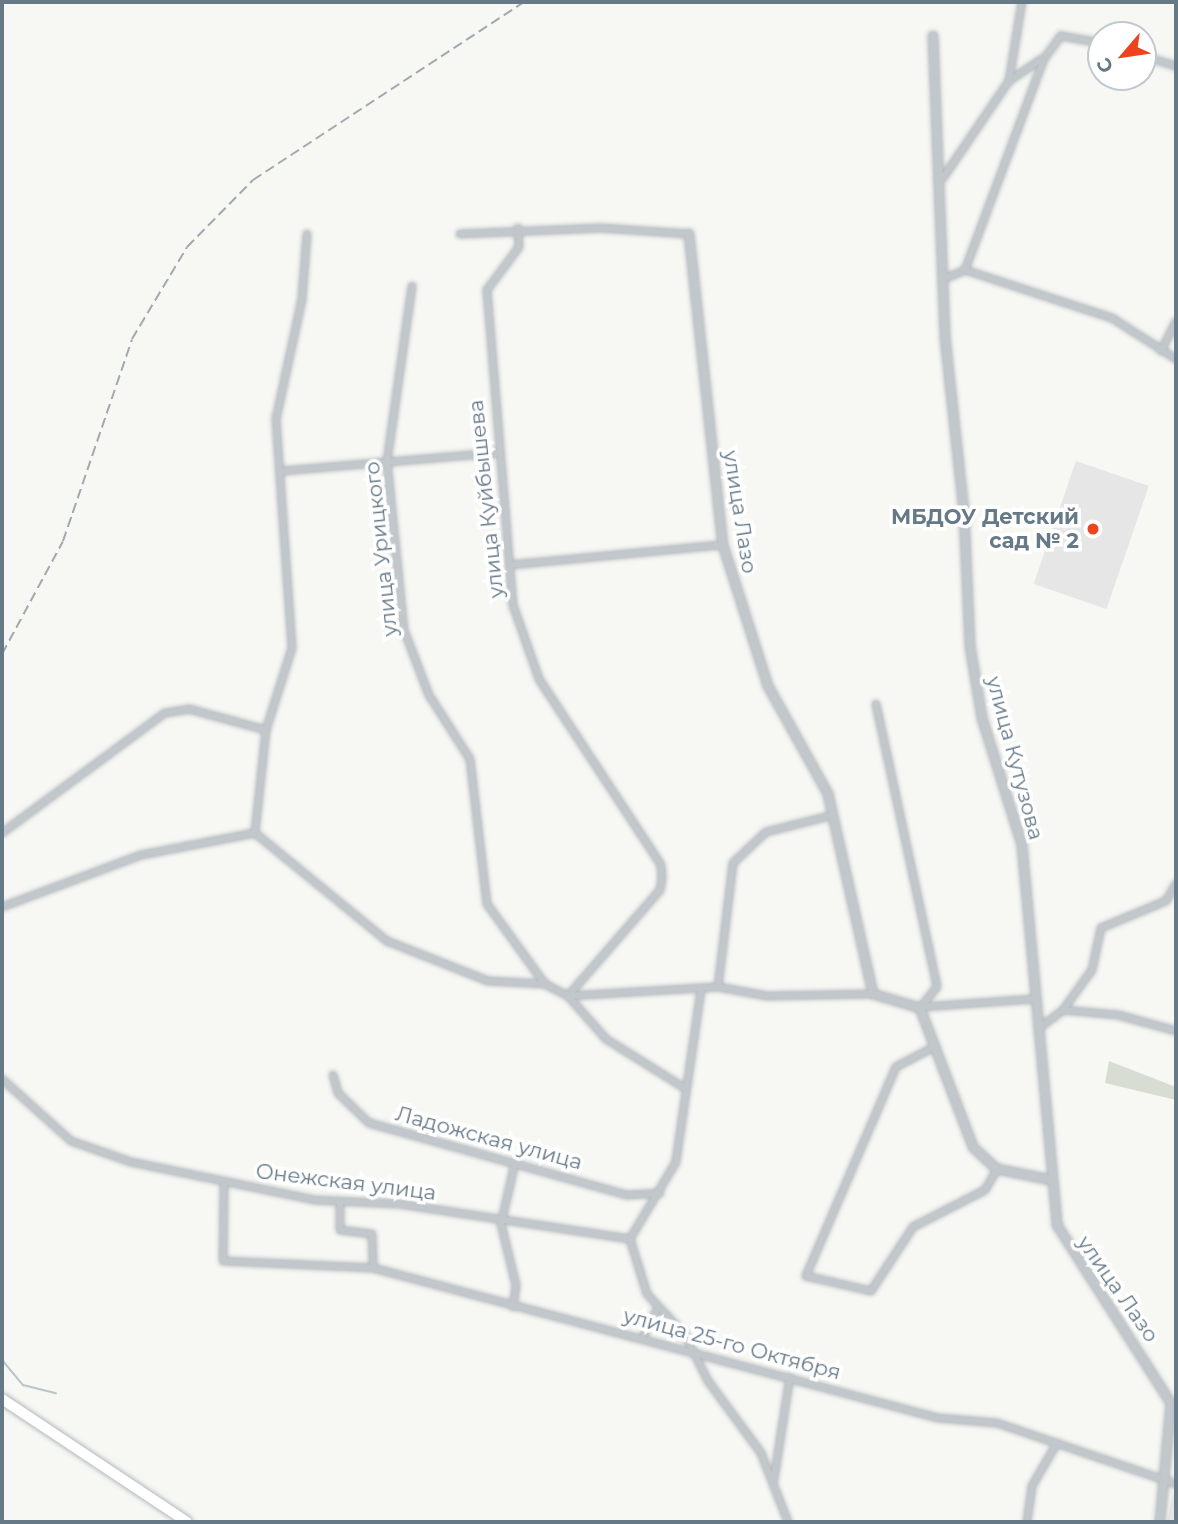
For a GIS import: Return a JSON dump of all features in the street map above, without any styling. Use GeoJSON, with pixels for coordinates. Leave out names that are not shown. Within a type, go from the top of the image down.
{"type":"FeatureCollection","features":[{"type":"Feature","properties":{"kind":"main road"},"geometry":{"type":"LineString","coordinates":[[2,1399],[187,1522]]}},
{"type":"Feature","properties":{"kind":"street"},"geometry":{"type":"LineString","coordinates":[[1009,81],[1022,2]]}},
{"type":"Feature","properties":{"kind":"street","name":"улица Кутузова"},"geometry":{"type":"LineString","coordinates":[[933,36],[943,178],[944,279],[970,646],[982,718],[1022,845],[1051,1180]]}},
{"type":"Feature","properties":{"kind":"street"},"geometry":{"type":"LineString","coordinates":[[965,270],[1044,59],[1061,36],[1087,41]]}},
{"type":"Feature","properties":{"kind":"street"},"geometry":{"type":"LineString","coordinates":[[943,178],[1009,81],[1044,59]]}},
{"type":"Feature","properties":{"kind":"street"},"geometry":{"type":"LineString","coordinates":[[1157,60],[1176,66]]}},
{"type":"Feature","properties":{"kind":"street","name":"улица Лазо"},"geometry":{"type":"LineString","coordinates":[[460,234],[518,228],[689,234],[723,545],[768,686],[833,815],[873,994]]}},
{"type":"Feature","properties":{"kind":"street","name":"улица Куйбышева"},"geometry":{"type":"LineString","coordinates":[[518,228],[519,247],[487,290],[498,453],[513,605],[539,679],[661,865],[660,890],[568,996]]}},
{"type":"Feature","properties":{"kind":"street"},"geometry":{"type":"LineString","coordinates":[[255,833],[265,730],[292,648],[282,471],[276,419],[302,299],[307,234]]}},
{"type":"Feature","properties":{"kind":"street"},"geometry":{"type":"LineString","coordinates":[[944,279],[965,270],[1112,318],[1176,359]]}},
{"type":"Feature","properties":{"kind":"street","name":"улица Урицкого"},"geometry":{"type":"LineString","coordinates":[[412,286],[387,461],[410,654],[470,759],[487,861],[487,904],[545,984]]}},
{"type":"Feature","properties":{"kind":"street"},"geometry":{"type":"LineString","coordinates":[[1161,351],[1176,322]]}},
{"type":"Feature","properties":{"kind":"street"},"geometry":{"type":"LineString","coordinates":[[282,471],[498,453]]}},
{"type":"Feature","properties":{"kind":"street"},"geometry":{"type":"LineString","coordinates":[[510,565],[723,545]]}},
{"type":"Feature","properties":{"kind":"street"},"geometry":{"type":"LineString","coordinates":[[876,704],[937,987],[920,1008]]}},
{"type":"Feature","properties":{"kind":"street"},"geometry":{"type":"LineString","coordinates":[[2,833],[165,713],[189,709],[265,730]]}},
{"type":"Feature","properties":{"kind":"street"},"geometry":{"type":"LineString","coordinates":[[718,987],[716,960],[733,863],[766,832],[833,815]]}},
{"type":"Feature","properties":{"kind":"street"},"geometry":{"type":"LineString","coordinates":[[255,833],[387,941],[427,961],[488,981],[545,984],[568,996],[606,1039],[686,1089]]}},
{"type":"Feature","properties":{"kind":"street"},"geometry":{"type":"LineString","coordinates":[[2,907],[141,855],[255,833]]}},
{"type":"Feature","properties":{"kind":"street"},"geometry":{"type":"LineString","coordinates":[[1038,1029],[1063,1010],[1092,970],[1101,928],[1166,901],[1176,884]]}},
{"type":"Feature","properties":{"kind":"street"},"geometry":{"type":"LineString","coordinates":[[568,996],[642,988],[662,994],[718,987],[767,996],[873,994],[920,1008],[1035,999]]}},
{"type":"Feature","properties":{"kind":"street"},"geometry":{"type":"LineString","coordinates":[[701,990],[676,1162],[660,1193],[630,1239],[657,1309],[695,1351],[774,1479],[788,1522]]}},
{"type":"Feature","properties":{"kind":"street"},"geometry":{"type":"LineString","coordinates":[[920,1008],[964,1128],[997,1169],[1051,1180]]}},
{"type":"Feature","properties":{"kind":"street"},"geometry":{"type":"LineString","coordinates":[[1063,1010],[1118,1015],[1176,1031]]}},
{"type":"Feature","properties":{"kind":"street"},"geometry":{"type":"LineString","coordinates":[[936,1046],[896,1067],[806,1276],[871,1291],[912,1227],[985,1190],[997,1169]]}},
{"type":"Feature","properties":{"kind":"street","name":"Ладожская улица"},"geometry":{"type":"LineString","coordinates":[[333,1075],[338,1093],[369,1123],[627,1195],[660,1193]]}},
{"type":"Feature","properties":{"kind":"street","name":"Онежская улица"},"geometry":{"type":"LineString","coordinates":[[2,1079],[71,1141],[225,1184],[340,1203],[400,1204],[477,1214],[501,1224],[630,1239]]}},
{"type":"Feature","properties":{"kind":"street"},"geometry":{"type":"LineString","coordinates":[[513,1307],[514,1272],[501,1224],[515,1163]]}},
{"type":"Feature","properties":{"kind":"street","name":"улица Лазо"},"geometry":{"type":"LineString","coordinates":[[1051,1180],[1063,1241],[1130,1332],[1174,1413],[1160,1522]]}},
{"type":"Feature","properties":{"kind":"street","name":"улица 25-го Октября"},"geometry":{"type":"LineString","coordinates":[[225,1184],[223,1261],[373,1268],[513,1307],[643,1337],[938,1418],[997,1423],[1176,1484]]}},
{"type":"Feature","properties":{"kind":"street"},"geometry":{"type":"LineString","coordinates":[[340,1203],[340,1230],[372,1234],[373,1268]]}},
{"type":"Feature","properties":{"kind":"street"},"geometry":{"type":"LineString","coordinates":[[643,1337],[657,1309]]}},
{"type":"Feature","properties":{"kind":"street"},"geometry":{"type":"LineString","coordinates":[[774,1479],[789,1377]]}},
{"type":"Feature","properties":{"kind":"street"},"geometry":{"type":"LineString","coordinates":[[1027,1522],[1032,1486],[1057,1443]]}},
{"type":"Feature","properties":{"kind":"shaded area","name":"МБДОУ Детский сад № 2"},"geometry":{"type":"Polygon","coordinates":[[[1076,461],[1149,486],[1106,609],[1034,584],[1076,461]]]}},
{"type":"Feature","properties":{"kind":"shaded area"},"geometry":{"type":"Polygon","coordinates":[[[1109,1061],[1176,1087],[1176,1100],[1105,1083],[1109,1061]]]}},
{"type":"Feature","properties":{"kind":"shaded area"},"geometry":{"type":"Polygon","coordinates":[[[1173,1491],[1176,1522],[1167,1522],[1173,1491]]]}},
{"type":"Feature","properties":{"kind":"waterway"},"geometry":{"type":"LineString","coordinates":[[2,1360],[23,1385],[56,1393]]}},
{"type":"Feature","properties":{"kind":"railway"},"geometry":{"type":"LineString","coordinates":[[2,654],[63,541],[132,339],[187,247],[253,180],[524,2]]}},
{"type":"Feature","properties":{"kind":"place","name":"МБДОУ Детский сад № 2"},"geometry":{"type":"Point","coordinates":[1093,529]}}]}
